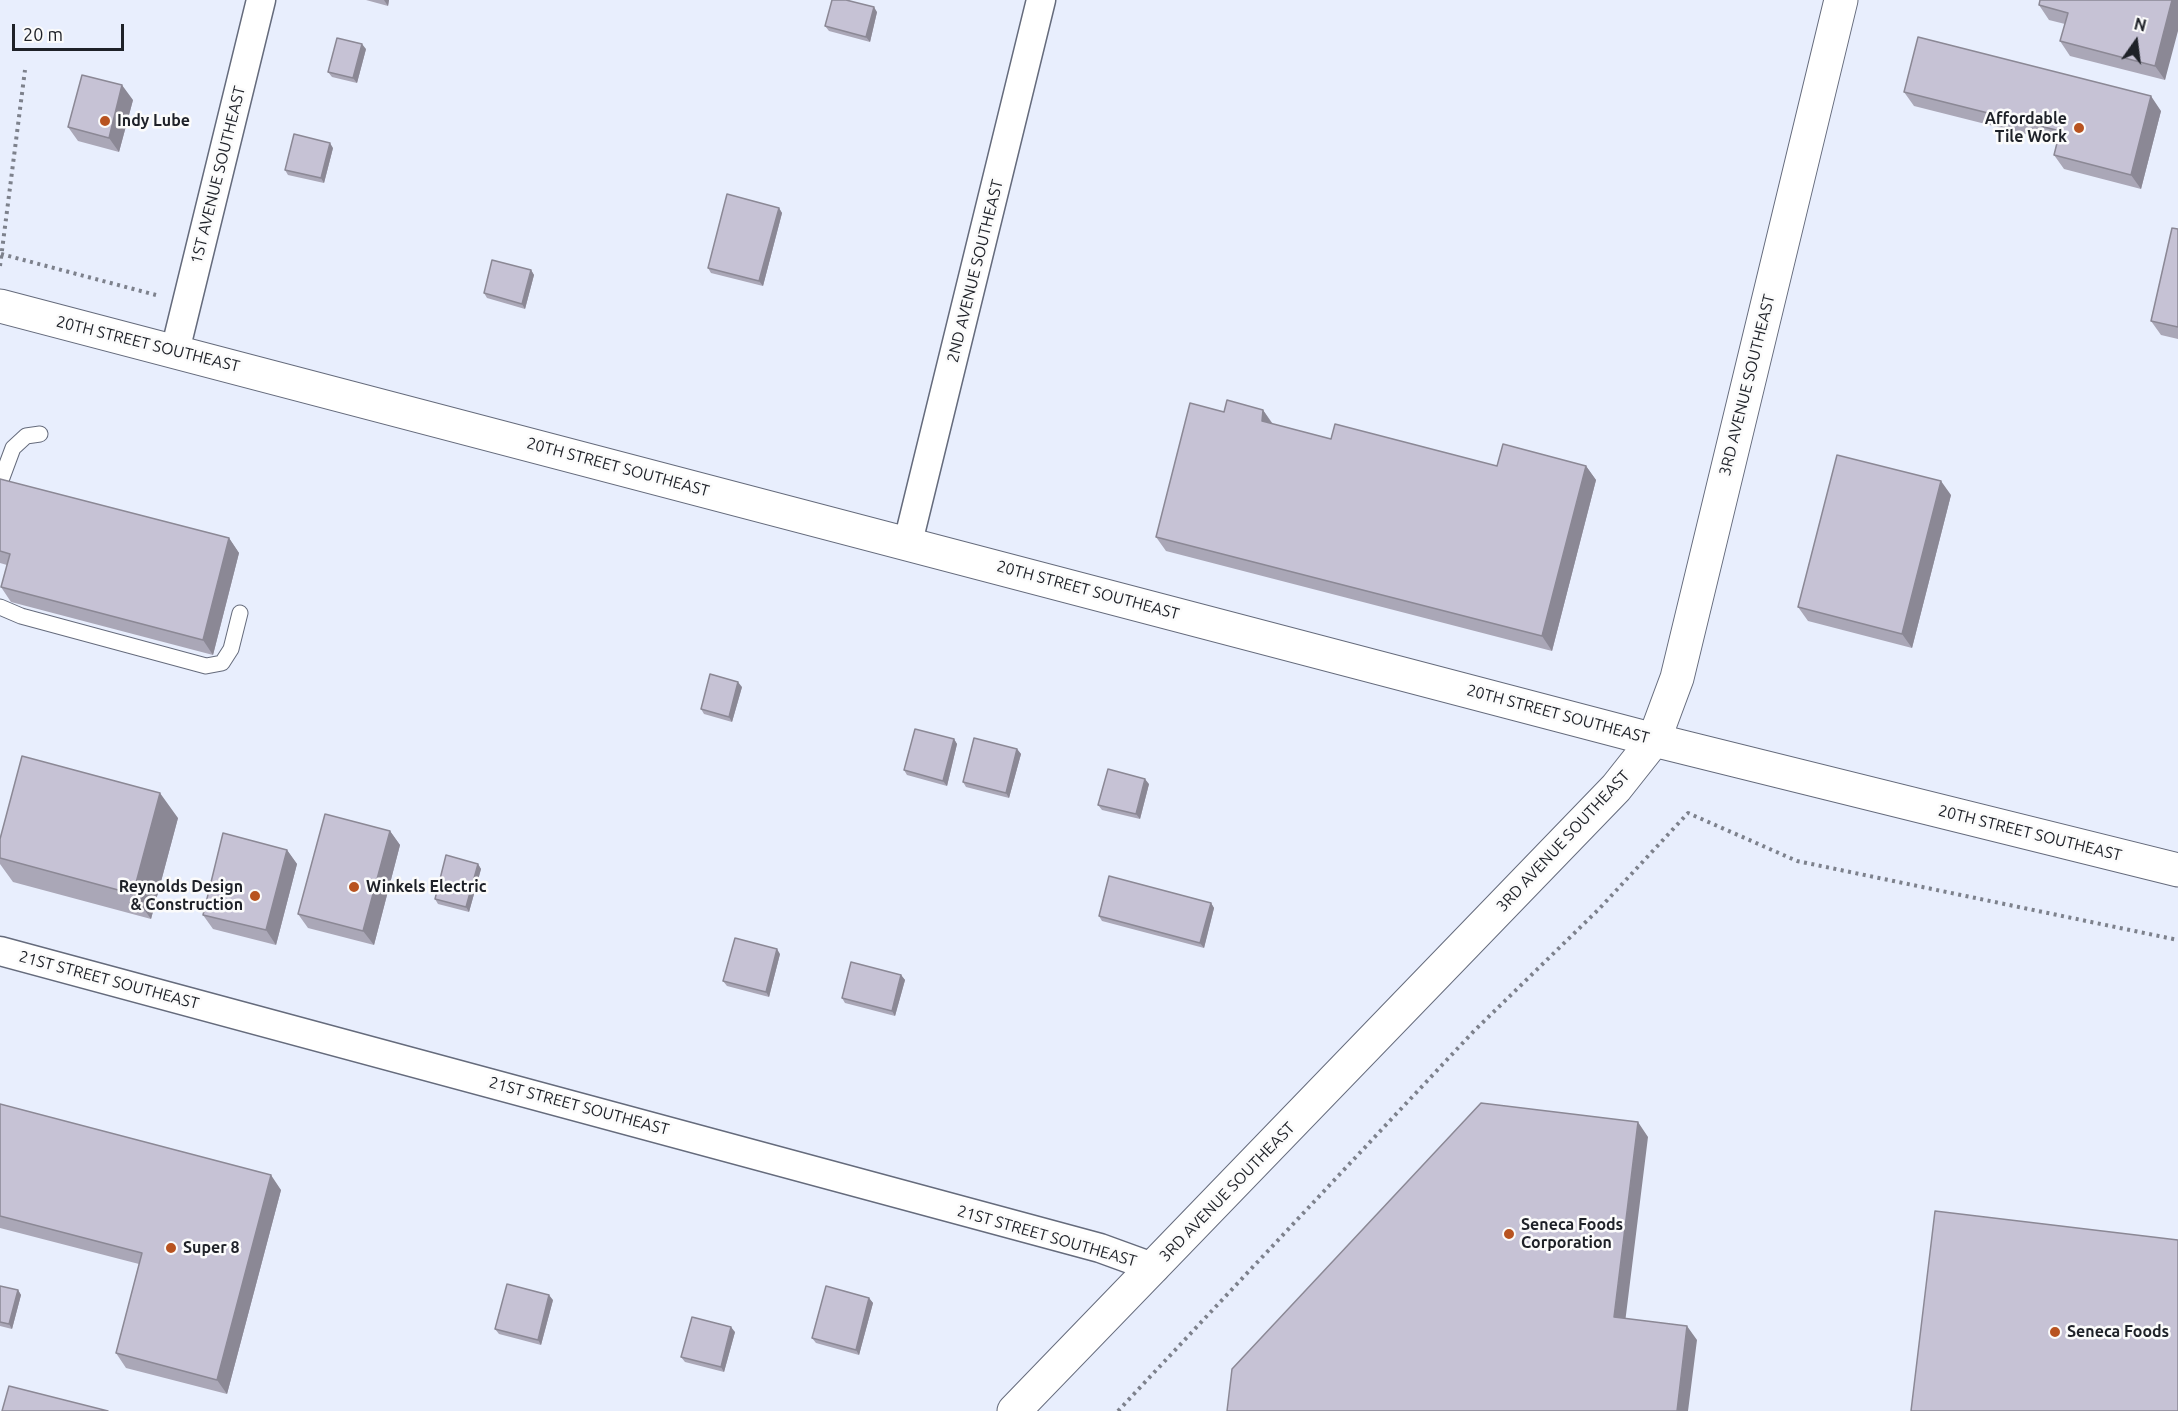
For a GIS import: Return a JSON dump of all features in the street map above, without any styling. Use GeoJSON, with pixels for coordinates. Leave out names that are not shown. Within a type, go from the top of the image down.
{"type":"FeatureCollection","features":[{"type":"Feature","properties":{"kind":"street","name":"1ST AVENUE SOUTHEAST"},"geometry":{"type":"LineString","coordinates":[[176,351],[261,0]]}},
{"type":"Feature","properties":{"kind":"street","name":"2ND AVENUE SOUTHEAST"},"geometry":{"type":"LineString","coordinates":[[908,543],[1041,0]]}},
{"type":"Feature","properties":{"kind":"street","name":"3RD AVENUE SOUTHEAST"},"geometry":{"type":"LineString","coordinates":[[1014,1411],[1155,1268],[1616,788],[1654,740],[1668,708],[1677,678],[1841,0]]}},
{"type":"Feature","properties":{"kind":"street","name":"20TH STREET SOUTHEAST"},"geometry":{"type":"LineString","coordinates":[[0,306],[1654,740],[2178,870]]}},
{"type":"Feature","properties":{"kind":"street","name":"21ST STREET SOUTHEAST"},"geometry":{"type":"LineString","coordinates":[[0,951],[1100,1248],[1155,1268]]}},
{"type":"Feature","properties":{"kind":"lane"},"geometry":{"type":"LineString","coordinates":[[0,483],[13,448],[26,436],[40,434]]}},
{"type":"Feature","properties":{"kind":"lane"},"geometry":{"type":"LineString","coordinates":[[0,607],[21,616],[206,666],[222,663],[231,649],[240,613]]}},
{"type":"Feature","properties":{"kind":"path"},"geometry":{"type":"LineString","coordinates":[[0,266],[25,70]]}},
{"type":"Feature","properties":{"kind":"path"},"geometry":{"type":"LineString","coordinates":[[1,254],[187,303]]}},
{"type":"Feature","properties":{"kind":"path"},"geometry":{"type":"LineString","coordinates":[[1118,1411],[1473,1032],[1599,909],[1688,813],[1797,861],[2178,940]]}},
{"type":"Feature","properties":{"kind":"building"},"geometry":{"type":"Polygon","coordinates":[[[832,0],[846,0],[874,7],[866,37],[825,26],[832,0]]]}},
{"type":"Feature","properties":{"kind":"building"},"geometry":{"type":"Polygon","coordinates":[[[2040,0],[2172,0],[2155,66],[2060,41],[2068,13],[2039,5],[2040,0]]]}},
{"type":"Feature","properties":{"kind":"building","name":"Affordable Tile Work"},"geometry":{"type":"Polygon","coordinates":[[[1918,37],[2151,96],[2131,175],[2054,155],[2060,131],[1904,92],[1918,37]]]}},
{"type":"Feature","properties":{"kind":"building"},"geometry":{"type":"Polygon","coordinates":[[[337,38],[362,44],[353,78],[328,72],[337,38]]]}},
{"type":"Feature","properties":{"kind":"building"},"geometry":{"type":"Polygon","coordinates":[[[82,75],[122,85],[109,138],[68,127],[82,75]]]}},
{"type":"Feature","properties":{"kind":"building"},"geometry":{"type":"Polygon","coordinates":[[[294,134],[330,143],[321,178],[285,170],[294,134]]]}},
{"type":"Feature","properties":{"kind":"building"},"geometry":{"type":"Polygon","coordinates":[[[727,194],[779,208],[759,281],[708,268],[727,194]]]}},
{"type":"Feature","properties":{"kind":"building"},"geometry":{"type":"Polygon","coordinates":[[[2172,228],[2178,229],[2178,327],[2151,321],[2172,228]]]}},
{"type":"Feature","properties":{"kind":"building"},"geometry":{"type":"Polygon","coordinates":[[[492,260],[531,270],[522,304],[484,293],[492,260]]]}},
{"type":"Feature","properties":{"kind":"building"},"geometry":{"type":"Polygon","coordinates":[[[1227,400],[1263,410],[1262,421],[1331,439],[1335,424],[1497,466],[1503,444],[1586,466],[1542,636],[1156,537],[1190,403],[1224,412],[1227,400]]]}},
{"type":"Feature","properties":{"kind":"building"},"geometry":{"type":"Polygon","coordinates":[[[1837,455],[1941,481],[1902,634],[1798,607],[1837,455]]]}},
{"type":"Feature","properties":{"kind":"building"},"geometry":{"type":"Polygon","coordinates":[[[0,479],[229,538],[203,640],[1,587],[10,554],[0,551],[0,479]]]}},
{"type":"Feature","properties":{"kind":"building"},"geometry":{"type":"Polygon","coordinates":[[[710,674],[738,682],[729,717],[701,709],[710,674]]]}},
{"type":"Feature","properties":{"kind":"building"},"geometry":{"type":"Polygon","coordinates":[[[915,729],[954,739],[943,781],[904,770],[915,729]]]}},
{"type":"Feature","properties":{"kind":"building"},"geometry":{"type":"Polygon","coordinates":[[[974,738],[1017,749],[1006,793],[963,782],[974,738]]]}},
{"type":"Feature","properties":{"kind":"building"},"geometry":{"type":"Polygon","coordinates":[[[22,756],[160,793],[133,894],[0,858],[0,839],[22,756]]]}},
{"type":"Feature","properties":{"kind":"building"},"geometry":{"type":"Polygon","coordinates":[[[1108,769],[1145,779],[1136,814],[1098,805],[1108,769]]]}},
{"type":"Feature","properties":{"kind":"building","name":"Winkels Electric"},"geometry":{"type":"Polygon","coordinates":[[[325,814],[390,831],[363,931],[298,914],[325,814]]]}},
{"type":"Feature","properties":{"kind":"building","name":"Reynolds Design & Construction"},"geometry":{"type":"Polygon","coordinates":[[[223,833],[287,850],[266,930],[203,915],[223,833]]]}},
{"type":"Feature","properties":{"kind":"building"},"geometry":{"type":"Polygon","coordinates":[[[446,855],[478,864],[466,907],[435,899],[446,855]]]}},
{"type":"Feature","properties":{"kind":"building"},"geometry":{"type":"Polygon","coordinates":[[[1109,876],[1211,903],[1200,943],[1099,916],[1109,876]]]}},
{"type":"Feature","properties":{"kind":"building"},"geometry":{"type":"Polygon","coordinates":[[[735,938],[777,949],[766,992],[723,981],[735,938]]]}},
{"type":"Feature","properties":{"kind":"building"},"geometry":{"type":"Polygon","coordinates":[[[851,962],[901,975],[892,1011],[842,998],[851,962]]]}},
{"type":"Feature","properties":{"kind":"building","name":"Seneca Foods Corporation"},"geometry":{"type":"Polygon","coordinates":[[[1481,1103],[1638,1122],[1614,1317],[1687,1326],[1677,1411],[1227,1411],[1232,1369],[1481,1103]]]}},
{"type":"Feature","properties":{"kind":"building","name":"Super 8"},"geometry":{"type":"Polygon","coordinates":[[[0,1104],[271,1175],[217,1380],[116,1353],[142,1253],[0,1216],[0,1104]]]}},
{"type":"Feature","properties":{"kind":"building","name":"Seneca Foods"},"geometry":{"type":"Polygon","coordinates":[[[1935,1211],[2178,1240],[2178,1411],[1911,1411],[1935,1211]]]}},
{"type":"Feature","properties":{"kind":"building"},"geometry":{"type":"Polygon","coordinates":[[[507,1284],[549,1295],[538,1340],[495,1329],[507,1284]]]}},
{"type":"Feature","properties":{"kind":"building"},"geometry":{"type":"Polygon","coordinates":[[[0,1286],[18,1290],[9,1324],[0,1322],[0,1286]]]}},
{"type":"Feature","properties":{"kind":"building"},"geometry":{"type":"Polygon","coordinates":[[[826,1286],[869,1298],[856,1350],[812,1338],[826,1286]]]}},
{"type":"Feature","properties":{"kind":"building"},"geometry":{"type":"Polygon","coordinates":[[[692,1317],[731,1327],[721,1367],[681,1357],[692,1317]]]}},
{"type":"Feature","properties":{"kind":"building"},"geometry":{"type":"Polygon","coordinates":[[[9,1386],[108,1411],[2,1411],[9,1386]]]}},
{"type":"Feature","properties":{"kind":"place","name":"Indy Lube"},"geometry":{"type":"Point","coordinates":[105,121]}},
{"type":"Feature","properties":{"kind":"place","name":"Affordable Tile Work"},"geometry":{"type":"Point","coordinates":[2079,128]}},
{"type":"Feature","properties":{"kind":"place","name":"Winkels Electric"},"geometry":{"type":"Point","coordinates":[354,887]}},
{"type":"Feature","properties":{"kind":"place","name":"Reynolds Design & Construction"},"geometry":{"type":"Point","coordinates":[255,896]}},
{"type":"Feature","properties":{"kind":"place","name":"Seneca Foods Corporation"},"geometry":{"type":"Point","coordinates":[1509,1234]}},
{"type":"Feature","properties":{"kind":"place","name":"Super 8"},"geometry":{"type":"Point","coordinates":[171,1248]}},
{"type":"Feature","properties":{"kind":"place","name":"Seneca Foods"},"geometry":{"type":"Point","coordinates":[2055,1332]}}]}
